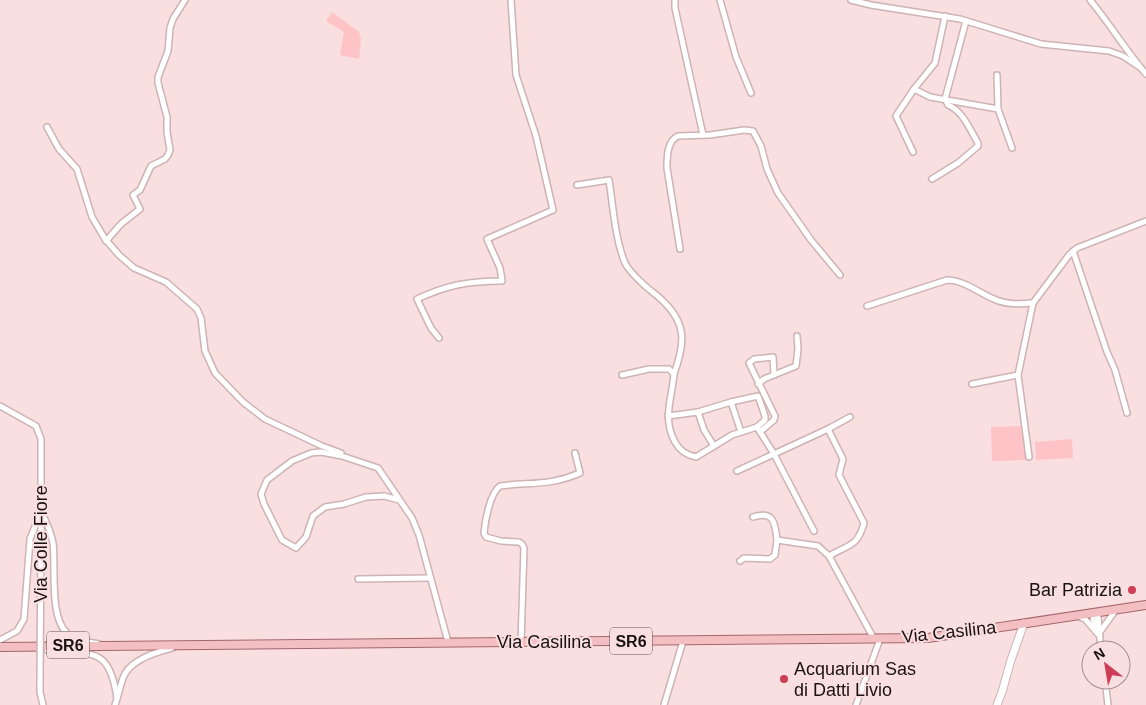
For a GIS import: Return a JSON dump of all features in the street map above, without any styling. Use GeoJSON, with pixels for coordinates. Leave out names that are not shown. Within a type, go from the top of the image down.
{"type":"FeatureCollection","features":[{"type":"Feature","properties":{"kind":"main road","name":"Via Casilina"},"geometry":{"type":"LineString","coordinates":[[0,647],[928,638],[1146,605]]}},
{"type":"Feature","properties":{"kind":"street"},"geometry":{"type":"LineString","coordinates":[[106,241],[121,224],[140,209],[133,195],[140,190],[151,166],[165,159],[170,150],[167,117],[158,77],[168,51],[170,28],[173,19],[185,0]]}},
{"type":"Feature","properties":{"kind":"street"},"geometry":{"type":"LineString","coordinates":[[439,338],[431,328],[417,299],[462,283],[502,281],[500,268],[487,238],[553,210],[538,143],[516,75],[511,0]]}},
{"type":"Feature","properties":{"kind":"street"},"geometry":{"type":"LineString","coordinates":[[675,0],[675,8],[703,135]]}},
{"type":"Feature","properties":{"kind":"street"},"geometry":{"type":"LineString","coordinates":[[720,0],[736,57],[751,93]]}},
{"type":"Feature","properties":{"kind":"street"},"geometry":{"type":"LineString","coordinates":[[851,0],[871,5],[945,16],[1041,44],[1109,51],[1123,56],[1141,68]]}},
{"type":"Feature","properties":{"kind":"street"},"geometry":{"type":"LineString","coordinates":[[1090,0],[1146,74]]}},
{"type":"Feature","properties":{"kind":"street"},"geometry":{"type":"LineString","coordinates":[[913,152],[896,116],[914,89],[935,63],[945,16]]}},
{"type":"Feature","properties":{"kind":"street"},"geometry":{"type":"LineString","coordinates":[[932,179],[958,163],[978,146],[964,119],[956,108],[948,106],[945,99],[966,21]]}},
{"type":"Feature","properties":{"kind":"street"},"geometry":{"type":"LineString","coordinates":[[996,75],[998,109],[1012,148]]}},
{"type":"Feature","properties":{"kind":"street"},"geometry":{"type":"LineString","coordinates":[[914,89],[930,97],[998,109]]}},
{"type":"Feature","properties":{"kind":"street"},"geometry":{"type":"LineString","coordinates":[[47,127],[59,149],[77,168],[92,217],[106,241],[134,268],[166,282],[197,309],[201,318],[202,338],[208,362],[215,373],[242,402],[265,419],[322,446],[342,453],[347,458]]}},
{"type":"Feature","properties":{"kind":"street"},"geometry":{"type":"LineString","coordinates":[[680,248],[667,168],[669,147],[673,138],[744,130],[754,131],[761,146],[767,169],[778,193],[811,240],[840,275]]}},
{"type":"Feature","properties":{"kind":"street"},"geometry":{"type":"LineString","coordinates":[[577,185],[609,180],[614,213],[626,264],[633,274],[674,313],[680,322],[682,332],[681,345],[674,374],[668,416],[671,436],[679,449],[687,455],[696,457],[732,435],[759,430],[774,420],[775,416],[748,363],[754,359],[772,357],[774,375]]}},
{"type":"Feature","properties":{"kind":"street"},"geometry":{"type":"LineString","coordinates":[[1030,457],[1018,375],[1033,303],[1073,251],[1146,221]]}},
{"type":"Feature","properties":{"kind":"street"},"geometry":{"type":"LineString","coordinates":[[1073,251],[1107,352],[1115,370],[1127,413]]}},
{"type":"Feature","properties":{"kind":"street"},"geometry":{"type":"LineString","coordinates":[[867,306],[947,280],[956,281],[995,300],[1017,304],[1033,303]]}},
{"type":"Feature","properties":{"kind":"street"},"geometry":{"type":"LineString","coordinates":[[758,384],[764,378],[796,366],[797,336]]}},
{"type":"Feature","properties":{"kind":"street"},"geometry":{"type":"LineString","coordinates":[[622,375],[649,370],[669,369],[674,374]]}},
{"type":"Feature","properties":{"kind":"street"},"geometry":{"type":"LineString","coordinates":[[972,384],[1018,375]]}},
{"type":"Feature","properties":{"kind":"street"},"geometry":{"type":"LineString","coordinates":[[668,416],[698,412],[758,396],[765,416],[765,420],[759,430]]}},
{"type":"Feature","properties":{"kind":"street"},"geometry":{"type":"LineString","coordinates":[[731,402],[741,432]]}},
{"type":"Feature","properties":{"kind":"street","name":"Via Colle Fiore"},"geometry":{"type":"LineString","coordinates":[[0,406],[36,426],[41,439],[40,692],[43,705]]}},
{"type":"Feature","properties":{"kind":"street"},"geometry":{"type":"LineString","coordinates":[[698,412],[704,430],[714,446]]}},
{"type":"Feature","properties":{"kind":"street"},"geometry":{"type":"LineString","coordinates":[[737,471],[850,417]]}},
{"type":"Feature","properties":{"kind":"street"},"geometry":{"type":"LineString","coordinates":[[828,429],[843,459],[839,475],[864,523],[861,534],[855,543],[829,556]]}},
{"type":"Feature","properties":{"kind":"street"},"geometry":{"type":"LineString","coordinates":[[759,430],[774,454],[814,532]]}},
{"type":"Feature","properties":{"kind":"street"},"geometry":{"type":"LineString","coordinates":[[399,500],[384,496],[366,497],[344,504],[325,506],[314,516],[306,537],[296,548],[282,540],[261,494],[267,480],[292,461],[311,453],[321,452],[378,468],[412,518],[419,535],[448,642]]}},
{"type":"Feature","properties":{"kind":"street"},"geometry":{"type":"LineString","coordinates":[[521,642],[524,548],[519,542],[502,541],[486,537],[484,533],[490,504],[497,488],[500,486],[548,483],[580,473],[574,454]]}},
{"type":"Feature","properties":{"kind":"street"},"geometry":{"type":"LineString","coordinates":[[0,640],[17,630],[24,619],[30,539],[41,511]]}},
{"type":"Feature","properties":{"kind":"street"},"geometry":{"type":"LineString","coordinates":[[41,511],[53,543],[56,603],[60,625],[70,636],[109,646]]}},
{"type":"Feature","properties":{"kind":"street"},"geometry":{"type":"LineString","coordinates":[[740,561],[744,558],[770,558],[775,555],[777,540],[775,525],[768,515],[753,517]]}},
{"type":"Feature","properties":{"kind":"street"},"geometry":{"type":"LineString","coordinates":[[777,540],[818,546],[829,556],[877,639],[856,705]]}},
{"type":"Feature","properties":{"kind":"street"},"geometry":{"type":"LineString","coordinates":[[358,578],[430,578]]}},
{"type":"Feature","properties":{"kind":"street"},"geometry":{"type":"LineString","coordinates":[[1099,635],[1116,609]]}},
{"type":"Feature","properties":{"kind":"street"},"geometry":{"type":"LineString","coordinates":[[1095,612],[1094,618],[1100,640]]}},
{"type":"Feature","properties":{"kind":"street"},"geometry":{"type":"LineString","coordinates":[[1076,615],[1085,620],[1099,635]]}},
{"type":"Feature","properties":{"kind":"street"},"geometry":{"type":"LineString","coordinates":[[997,705],[1024,623]]}},
{"type":"Feature","properties":{"kind":"street"},"geometry":{"type":"LineString","coordinates":[[664,705],[683,641]]}},
{"type":"Feature","properties":{"kind":"street"},"geometry":{"type":"LineString","coordinates":[[115,705],[125,673],[134,665],[161,650],[185,645]]}},
{"type":"Feature","properties":{"kind":"street"},"geometry":{"type":"LineString","coordinates":[[27,647],[89,653],[101,659],[112,672],[118,698]]}},
{"type":"Feature","properties":{"kind":"street"},"geometry":{"type":"LineString","coordinates":[[1106,690],[1108,705]]}},
{"type":"Feature","properties":{"kind":"shaded area"},"geometry":{"type":"Polygon","coordinates":[[[332,12],[359,32],[361,39],[359,59],[340,55],[344,32],[326,21],[332,12]]]}},
{"type":"Feature","properties":{"kind":"shaded area"},"geometry":{"type":"Polygon","coordinates":[[[1025,426],[1026,460],[992,461],[991,427],[1025,426]]]}},
{"type":"Feature","properties":{"kind":"shaded area"},"geometry":{"type":"Polygon","coordinates":[[[1072,439],[1073,458],[1036,460],[1035,442],[1072,439]]]}},
{"type":"Feature","properties":{"kind":"place","name":"Bar Patrizia"},"geometry":{"type":"Point","coordinates":[1132,590]}},
{"type":"Feature","properties":{"kind":"place","name":"Acquarium Sas di Datti Livio"},"geometry":{"type":"Point","coordinates":[784,679]}}]}
